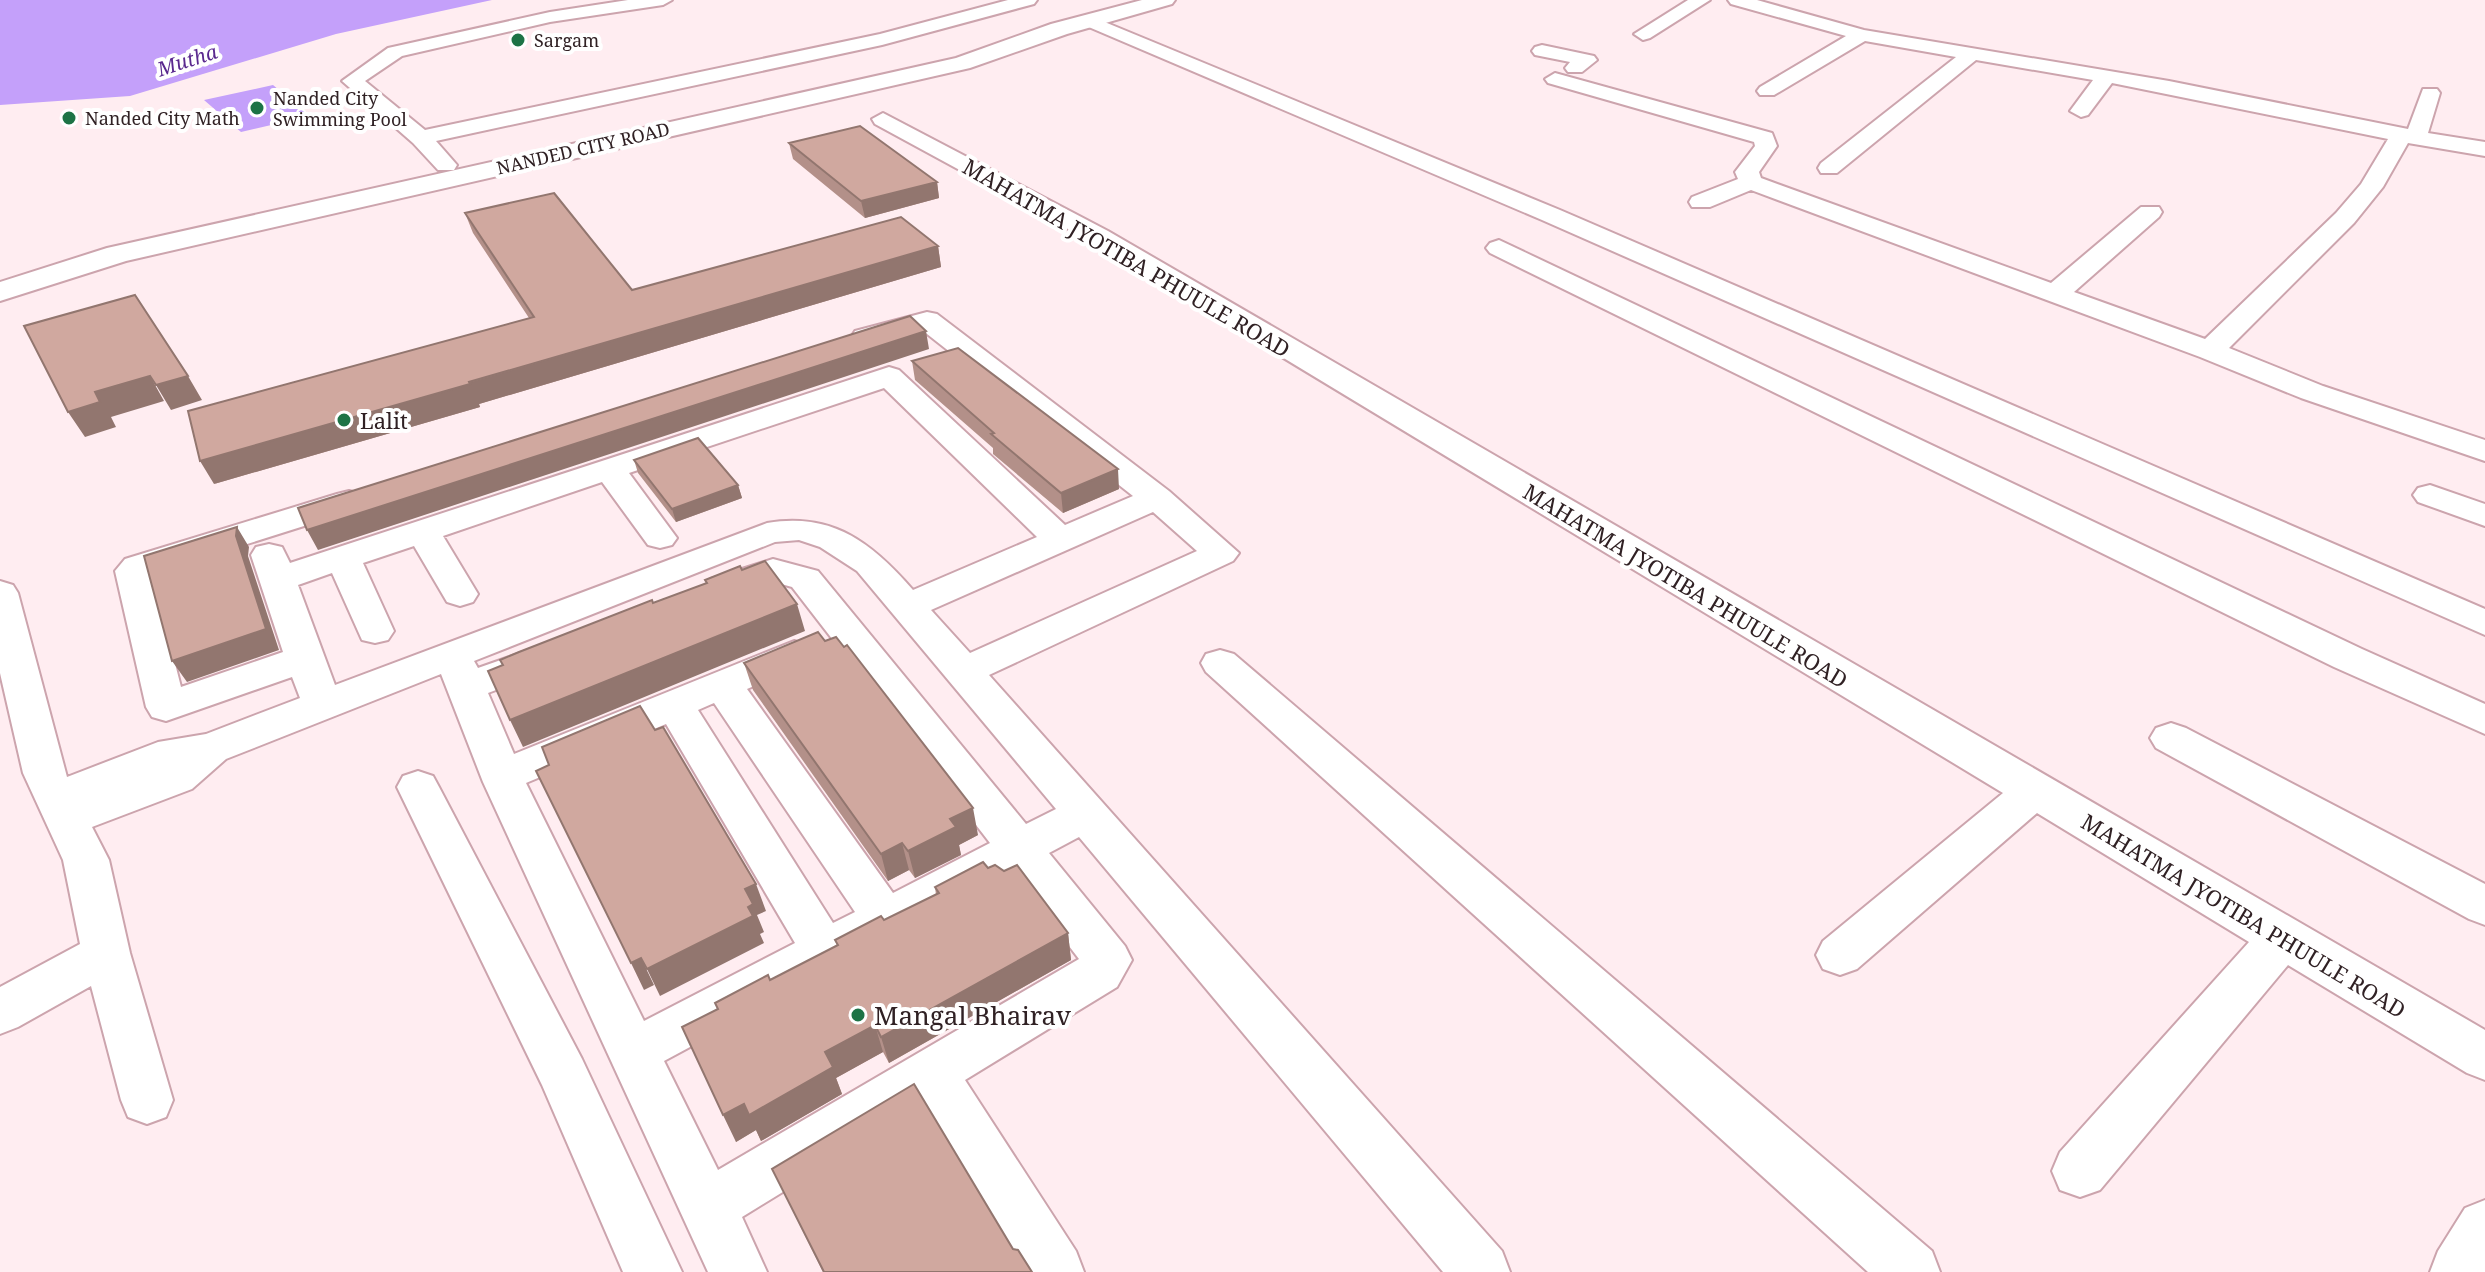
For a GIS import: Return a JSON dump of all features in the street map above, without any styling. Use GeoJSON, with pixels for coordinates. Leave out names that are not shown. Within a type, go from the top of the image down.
{"type":"FeatureCollection","features":[{"type":"Feature","properties":{"kind":"street"},"geometry":{"type":"LineString","coordinates":[[446,165],[421,138],[352,81],[395,52],[550,17],[663,0]]}},
{"type":"Feature","properties":{"kind":"street"},"geometry":{"type":"LineString","coordinates":[[421,138],[882,39],[1028,0]]}},
{"type":"Feature","properties":{"kind":"street","name":"NANDED CITY ROAD"},"geometry":{"type":"LineString","coordinates":[[0,292],[118,254],[962,63],[989,46],[1040,22],[1123,0]]}},
{"type":"Feature","properties":{"kind":"street","name":"NANDED CITY ROAD"},"geometry":{"type":"LineString","coordinates":[[0,275],[106,241],[989,46],[1165,0]]}},
{"type":"Feature","properties":{"kind":"street"},"geometry":{"type":"LineString","coordinates":[[1643,34],[1701,0]]}},
{"type":"Feature","properties":{"kind":"street"},"geometry":{"type":"LineString","coordinates":[[1737,0],[1862,35],[2106,77],[2485,149]]}},
{"type":"Feature","properties":{"kind":"street"},"geometry":{"type":"LineString","coordinates":[[1090,21],[1551,215],[2485,623]]}},
{"type":"Feature","properties":{"kind":"street"},"geometry":{"type":"LineString","coordinates":[[1767,91],[1862,35]]}},
{"type":"Feature","properties":{"kind":"street"},"geometry":{"type":"LineString","coordinates":[[1542,51],[1587,60],[1555,79],[1764,138],[1766,146],[1747,172],[1751,182]]}},
{"type":"Feature","properties":{"kind":"street"},"geometry":{"type":"LineString","coordinates":[[1829,168],[1970,55]]}},
{"type":"Feature","properties":{"kind":"street"},"geometry":{"type":"LineString","coordinates":[[2081,111],[2106,77]]}},
{"type":"Feature","properties":{"kind":"street"},"geometry":{"type":"LineString","coordinates":[[2210,351],[2345,218],[2408,136],[2430,93]]}},
{"type":"Feature","properties":{"kind":"street","name":"MAHATMA JYOTIBA PHUULE ROAD"},"geometry":{"type":"LineString","coordinates":[[883,119],[1099,236],[2485,1057]]}},
{"type":"Feature","properties":{"kind":"street"},"geometry":{"type":"LineString","coordinates":[[1701,202],[1751,182],[2210,351],[2312,392],[2485,451]]}},
{"type":"Feature","properties":{"kind":"street"},"geometry":{"type":"LineString","coordinates":[[2054,295],[2150,212]]}},
{"type":"Feature","properties":{"kind":"street"},"geometry":{"type":"LineString","coordinates":[[1499,248],[2348,658],[2485,720]]}},
{"type":"Feature","properties":{"kind":"street"},"geometry":{"type":"LineString","coordinates":[[831,348],[925,319],[928,363],[1060,540]]}},
{"type":"Feature","properties":{"kind":"street"},"geometry":{"type":"LineString","coordinates":[[279,579],[928,363],[1157,498],[1221,553],[963,672]]}},
{"type":"Feature","properties":{"kind":"street"},"geometry":{"type":"LineString","coordinates":[[609,469],[660,538]]}},
{"type":"Feature","properties":{"kind":"street"},"geometry":{"type":"LineString","coordinates":[[305,658],[173,707],[165,706],[133,571],[379,491]]}},
{"type":"Feature","properties":{"kind":"street"},"geometry":{"type":"LineString","coordinates":[[2430,495],[2485,516]]}},
{"type":"Feature","properties":{"kind":"street"},"geometry":{"type":"LineString","coordinates":[[907,606],[1157,498]]}},
{"type":"Feature","properties":{"kind":"street"},"geometry":{"type":"LineString","coordinates":[[459,671],[767,533],[790,528],[813,528],[870,563],[1481,1272]]}},
{"type":"Feature","properties":{"kind":"street"},"geometry":{"type":"LineString","coordinates":[[259,529],[322,705]]}},
{"type":"Feature","properties":{"kind":"street"},"geometry":{"type":"LineString","coordinates":[[423,531],[460,594]]}},
{"type":"Feature","properties":{"kind":"street"},"geometry":{"type":"LineString","coordinates":[[343,557],[375,631]]}},
{"type":"Feature","properties":{"kind":"street"},"geometry":{"type":"LineString","coordinates":[[63,808],[173,753],[211,748],[322,705],[459,671],[773,570],[805,579],[1018,849],[1106,954],[1106,966],[707,1207]]}},
{"type":"Feature","properties":{"kind":"street"},"geometry":{"type":"LineString","coordinates":[[0,593],[44,773],[86,860],[106,953],[147,1100]]}},
{"type":"Feature","properties":{"kind":"street"},"geometry":{"type":"LineString","coordinates":[[502,776],[847,632]]}},
{"type":"Feature","properties":{"kind":"street"},"geometry":{"type":"LineString","coordinates":[[1220,663],[1911,1272]]}},
{"type":"Feature","properties":{"kind":"street"},"geometry":{"type":"LineString","coordinates":[[459,671],[502,776],[738,1272]]}},
{"type":"Feature","properties":{"kind":"street"},"geometry":{"type":"LineString","coordinates":[[722,684],[885,919]]}},
{"type":"Feature","properties":{"kind":"street"},"geometry":{"type":"LineString","coordinates":[[674,704],[825,951]]}},
{"type":"Feature","properties":{"kind":"street"},"geometry":{"type":"LineString","coordinates":[[2171,738],[2485,906]]}},
{"type":"Feature","properties":{"kind":"street"},"geometry":{"type":"LineString","coordinates":[[418,787],[564,1076],[653,1272]]}},
{"type":"Feature","properties":{"kind":"street"},"geometry":{"type":"LineString","coordinates":[[1840,955],[2034,791]]}},
{"type":"Feature","properties":{"kind":"street"},"geometry":{"type":"LineString","coordinates":[[633,1052],[1086,813]]}},
{"type":"Feature","properties":{"kind":"street"},"geometry":{"type":"LineString","coordinates":[[2080,1171],[2282,938]]}},
{"type":"Feature","properties":{"kind":"street"},"geometry":{"type":"LineString","coordinates":[[0,1012],[106,953]]}},
{"type":"Feature","properties":{"kind":"street"},"geometry":{"type":"LineString","coordinates":[[932,1073],[1055,1272]]}},
{"type":"Feature","properties":{"kind":"street"},"geometry":{"type":"LineString","coordinates":[[2459,1272],[2485,1228]]}},
{"type":"Feature","properties":{"kind":"water","name":"Mutha"},"geometry":{"type":"Polygon","coordinates":[[[0,0],[492,0],[336,34],[130,96],[0,105],[0,0]]]}},
{"type":"Feature","properties":{"kind":"water","name":"Nanded City Swimming Pool"},"geometry":{"type":"Polygon","coordinates":[[[273,85],[310,116],[241,132],[204,100],[273,85]]]}},
{"type":"Feature","properties":{"kind":"building"},"geometry":{"type":"Polygon","coordinates":[[[860,126],[937,182],[861,201],[789,143],[860,126]]]}},
{"type":"Feature","properties":{"kind":"building"},"geometry":{"type":"Polygon","coordinates":[[[554,193],[632,290],[901,217],[938,246],[200,461],[188,411],[534,317],[465,213],[554,193]]]}},
{"type":"Feature","properties":{"kind":"building"},"geometry":{"type":"Polygon","coordinates":[[[135,295],[188,376],[156,385],[150,376],[95,392],[100,402],[68,412],[24,326],[135,295]]]}},
{"type":"Feature","properties":{"kind":"building"},"geometry":{"type":"Polygon","coordinates":[[[910,316],[926,331],[307,530],[298,508],[910,316]]]}},
{"type":"Feature","properties":{"kind":"building"},"geometry":{"type":"Polygon","coordinates":[[[958,348],[1118,469],[1061,493],[912,361],[958,348]]]}},
{"type":"Feature","properties":{"kind":"building"},"geometry":{"type":"Polygon","coordinates":[[[698,438],[738,485],[672,509],[634,460],[698,438]]]}},
{"type":"Feature","properties":{"kind":"building"},"geometry":{"type":"Polygon","coordinates":[[[237,527],[236,536],[266,629],[172,661],[144,556],[237,527]]]}},
{"type":"Feature","properties":{"kind":"building"},"geometry":{"type":"Polygon","coordinates":[[[765,561],[797,604],[510,720],[488,671],[503,665],[500,660],[652,600],[653,603],[707,583],[705,580],[740,566],[742,570],[765,561]]]}},
{"type":"Feature","properties":{"kind":"building"},"geometry":{"type":"Polygon","coordinates":[[[818,632],[825,641],[836,637],[844,647],[847,645],[973,808],[950,819],[956,827],[908,851],[902,843],[881,854],[744,663],[818,632]]]}},
{"type":"Feature","properties":{"kind":"building"},"geometry":{"type":"Polygon","coordinates":[[[640,706],[655,730],[663,727],[756,884],[745,889],[753,904],[748,907],[753,916],[647,969],[641,958],[631,963],[536,771],[549,765],[542,747],[640,706]]]}},
{"type":"Feature","properties":{"kind":"building","name":"Mangal Bhairav"},"geometry":{"type":"Polygon","coordinates":[[[983,862],[988,868],[995,865],[1004,871],[1017,865],[1068,933],[881,1037],[875,1025],[825,1052],[833,1067],[749,1115],[744,1104],[723,1115],[682,1027],[718,1009],[715,1003],[768,975],[770,980],[838,945],[835,940],[881,916],[884,920],[939,893],[935,887],[983,862]]]}},
{"type":"Feature","properties":{"kind":"building"},"geometry":{"type":"Polygon","coordinates":[[[914,1084],[1013,1249],[1018,1250],[1032,1272],[824,1272],[772,1169],[914,1084]]]}},
{"type":"Feature","properties":{"kind":"place","name":"Sargam"},"geometry":{"type":"Point","coordinates":[518,40]}},
{"type":"Feature","properties":{"kind":"place","name":"Nanded City Swimming Pool"},"geometry":{"type":"Point","coordinates":[257,108]}},
{"type":"Feature","properties":{"kind":"place","name":"Nanded City Math"},"geometry":{"type":"Point","coordinates":[69,118]}},
{"type":"Feature","properties":{"kind":"place","name":"Lalit"},"geometry":{"type":"Point","coordinates":[344,420]}},
{"type":"Feature","properties":{"kind":"place","name":"Mangal Bhairav"},"geometry":{"type":"Point","coordinates":[858,1015]}}]}
